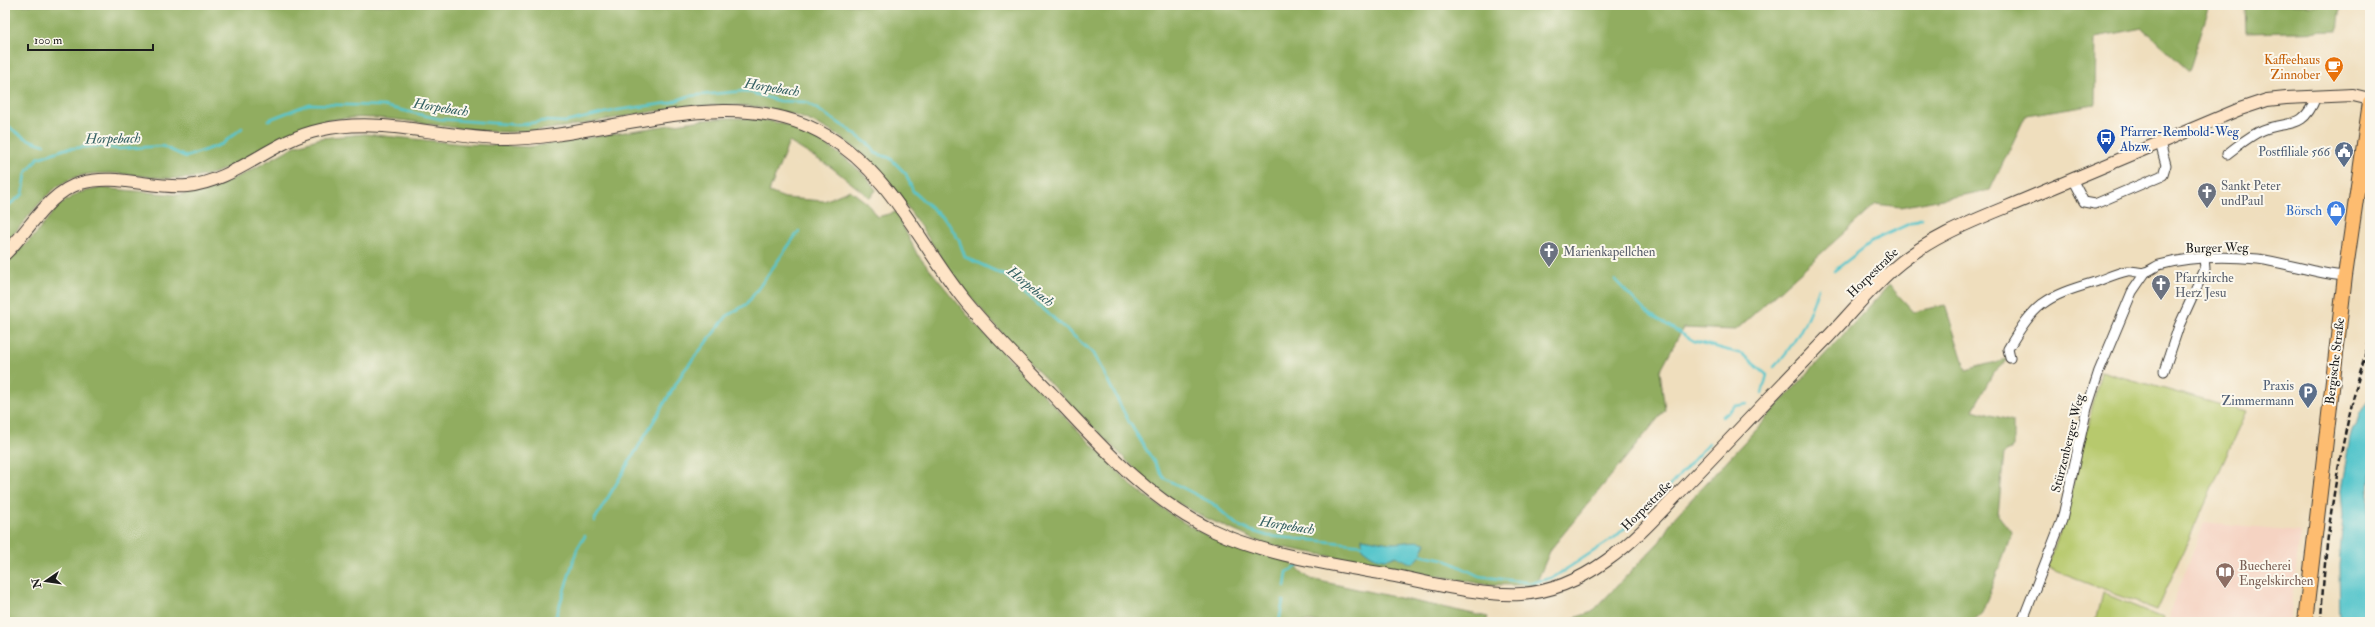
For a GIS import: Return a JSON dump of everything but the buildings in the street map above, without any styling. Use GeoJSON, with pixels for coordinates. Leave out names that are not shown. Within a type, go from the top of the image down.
{"type":"FeatureCollection","features":[{"type":"Feature","properties":{"kind":"main road","name":"Bergische Straße"},"geometry":{"type":"LineString","coordinates":[[2305,622],[2345,276],[2370,100]]}},
{"type":"Feature","properties":{"kind":"street","name":"Horpestraße"},"geometry":{"type":"LineString","coordinates":[[5,254],[59,195],[81,183],[109,180],[181,186],[203,183],[236,170],[289,140],[314,131],[345,125],[382,125],[473,137],[508,139],[547,136],[676,115],[714,112],[753,112],[786,118],[809,126],[834,140],[854,155],[879,179],[960,295],[976,313],[1129,473],[1173,508],[1213,530],[1269,550],[1473,591],[1509,594],[1546,590],[1568,583],[1611,558],[1662,511],[1888,273],[1936,238],[2072,179],[2240,109],[2267,100],[2353,95],[2370,100]]}},
{"type":"Feature","properties":{"kind":"street"},"geometry":{"type":"LineString","coordinates":[[2227,154],[2261,131],[2290,126],[2310,113],[2316,97]]}},
{"type":"Feature","properties":{"kind":"street"},"geometry":{"type":"LineString","coordinates":[[2072,179],[2084,202],[2095,204],[2163,175],[2166,165],[2160,143]]}},
{"type":"Feature","properties":{"kind":"street"},"geometry":{"type":"LineString","coordinates":[[2164,371],[2179,326],[2205,268],[2204,257]]}},
{"type":"Feature","properties":{"kind":"street","name":"Burger Weg"},"geometry":{"type":"LineString","coordinates":[[2010,358],[2008,349],[2031,312],[2050,298],[2068,290],[2128,271],[2144,272],[2163,264],[2204,257],[2259,260],[2327,274],[2345,276]]}},
{"type":"Feature","properties":{"kind":"street","name":"Stürzenberger Weg"},"geometry":{"type":"LineString","coordinates":[[2022,622],[2062,520],[2087,408],[2099,371],[2132,292],[2144,272]]}},
{"type":"Feature","properties":{"kind":"shaded area"},"geometry":{"type":"Polygon","coordinates":[[[2204,523],[2300,532],[2290,622],[2168,622],[2169,614],[2204,523]]]}},
{"type":"Feature","properties":{"kind":"green space"},"geometry":{"type":"Polygon","coordinates":[[[5,5],[1190,5],[1193,7],[1196,5],[2210,5],[2189,71],[2142,28],[2096,37],[2095,104],[2026,115],[1990,190],[1900,207],[1876,204],[1736,330],[1683,328],[1660,371],[1665,410],[1551,549],[1535,586],[1482,584],[1264,544],[1206,518],[1176,502],[1153,486],[1134,468],[1004,336],[964,289],[905,204],[872,164],[853,147],[832,132],[794,115],[755,107],[714,105],[633,115],[551,129],[511,132],[464,129],[395,119],[348,118],[325,121],[293,132],[249,157],[219,171],[204,176],[170,178],[102,173],[71,179],[52,191],[5,243],[5,5]]]}},
{"type":"Feature","properties":{"kind":"green space"},"geometry":{"type":"Polygon","coordinates":[[[2245,5],[2340,5],[2337,31],[2246,33],[2245,5]]]}},
{"type":"Feature","properties":{"kind":"green space"},"geometry":{"type":"Polygon","coordinates":[[[728,118],[759,119],[789,126],[825,144],[849,161],[869,180],[876,190],[870,198],[831,167],[789,142],[769,192],[785,198],[824,201],[850,190],[867,203],[877,217],[896,212],[917,254],[973,322],[1132,486],[1176,518],[1208,536],[1242,549],[1289,561],[1310,579],[1488,617],[1486,622],[5,622],[5,264],[35,235],[58,206],[78,193],[101,188],[179,195],[207,190],[244,174],[297,145],[321,138],[365,134],[463,144],[529,147],[702,120],[728,118]]]}},
{"type":"Feature","properties":{"kind":"green space"},"geometry":{"type":"Polygon","coordinates":[[[1889,285],[1914,312],[1945,305],[1966,370],[2010,358],[1993,373],[1973,410],[2013,421],[2013,447],[2004,454],[1998,515],[2012,533],[1982,613],[1973,622],[1562,622],[1592,612],[1660,541],[1673,519],[1889,285]]]}},
{"type":"Feature","properties":{"kind":"green space"},"geometry":{"type":"Polygon","coordinates":[[[2101,371],[2246,412],[2157,610],[2047,568],[2063,524],[2101,371]]]}},
{"type":"Feature","properties":{"kind":"green space"},"geometry":{"type":"Polygon","coordinates":[[[2103,593],[2163,618],[2162,622],[2096,622],[2103,593]]]}},
{"type":"Feature","properties":{"kind":"water"},"geometry":{"type":"Polygon","coordinates":[[[2370,396],[2371,458],[2366,568],[2369,622],[2340,622],[2339,566],[2343,516],[2341,490],[2350,437],[2353,429],[2356,427],[2359,415],[2370,396]]]}},
{"type":"Feature","properties":{"kind":"water"},"geometry":{"type":"Polygon","coordinates":[[[1362,538],[1390,543],[1414,541],[1426,543],[1419,558],[1412,564],[1396,556],[1382,559],[1370,554],[1362,548],[1362,538]]]}},
{"type":"Feature","properties":{"kind":"waterway","name":"Horpebach"},"geometry":{"type":"LineString","coordinates":[[268,120],[309,104],[383,106],[440,119],[519,125],[543,121],[566,122],[618,110],[669,103],[689,96],[745,91],[779,101],[806,102],[848,129],[872,147],[875,153],[890,158],[906,174],[913,191],[948,223],[959,240],[965,257],[1006,276],[1094,354],[1129,422],[1164,478],[1212,503],[1237,525],[1248,530],[1268,536],[1364,545]]}},
{"type":"Feature","properties":{"kind":"waterway"},"geometry":{"type":"LineString","coordinates":[[5,122],[23,137],[45,145]]}},
{"type":"Feature","properties":{"kind":"waterway","name":"Horpebach"},"geometry":{"type":"LineString","coordinates":[[5,208],[23,194],[26,173],[38,158],[65,149],[96,146],[118,149],[162,146],[186,157],[222,144],[242,128]]}},
{"type":"Feature","properties":{"kind":"waterway","name":"Horpebach"},"geometry":{"type":"LineString","coordinates":[[1834,271],[1874,240],[1922,218]]}},
{"type":"Feature","properties":{"kind":"waterway"},"geometry":{"type":"LineString","coordinates":[[594,521],[683,372],[727,316],[747,304],[799,231]]}},
{"type":"Feature","properties":{"kind":"waterway"},"geometry":{"type":"LineString","coordinates":[[1615,280],[1645,311],[1694,341],[1742,354],[1767,375],[1762,393]]}},
{"type":"Feature","properties":{"kind":"waterway","name":"Horpebach"},"geometry":{"type":"LineString","coordinates":[[1774,367],[1782,359],[1795,340],[1806,320],[1818,288]]}},
{"type":"Feature","properties":{"kind":"waterway","name":"Horpebach"},"geometry":{"type":"LineString","coordinates":[[1722,417],[1735,406],[1747,404]]}},
{"type":"Feature","properties":{"kind":"waterway","name":"Horpebach"},"geometry":{"type":"LineString","coordinates":[[1666,490],[1709,443]]}},
{"type":"Feature","properties":{"kind":"waterway","name":"Horpebach"},"geometry":{"type":"LineString","coordinates":[[1418,554],[1444,559],[1479,576],[1532,583],[1554,577],[1614,538],[1638,516]]}},
{"type":"Feature","properties":{"kind":"waterway"},"geometry":{"type":"LineString","coordinates":[[552,622],[557,614],[577,549],[585,536]]}},
{"type":"Feature","properties":{"kind":"waterway"},"geometry":{"type":"LineString","coordinates":[[1285,587],[1287,572],[1300,565]]}},
{"type":"Feature","properties":{"kind":"waterway"},"geometry":{"type":"LineString","coordinates":[[1279,622],[1283,601]]}},
{"type":"Feature","properties":{"kind":"railway"},"geometry":{"type":"LineString","coordinates":[[2321,622],[2326,550],[2336,478],[2351,408],[2370,338]]}},
{"type":"Feature","properties":{"kind":"place","name":"Kaffeehaus Zinnober"},"geometry":{"type":"Point","coordinates":[2334,83]}},
{"type":"Feature","properties":{"kind":"place","name":"Pfarrer-Rembold-Weg Abzw."},"geometry":{"type":"Point","coordinates":[2106,155]}},
{"type":"Feature","properties":{"kind":"place","name":"Postfiliale 566"},"geometry":{"type":"Point","coordinates":[2344,168]}},
{"type":"Feature","properties":{"kind":"place","name":"Sankt Peter undPaul"},"geometry":{"type":"Point","coordinates":[2207,209]}},
{"type":"Feature","properties":{"kind":"place","name":"Börsch"},"geometry":{"type":"Point","coordinates":[2336,227]}},
{"type":"Feature","properties":{"kind":"place","name":"Marienkapellchen"},"geometry":{"type":"Point","coordinates":[1549,268]}},
{"type":"Feature","properties":{"kind":"place","name":"Pfarrkirche Herz Jesu"},"geometry":{"type":"Point","coordinates":[2161,301]}},
{"type":"Feature","properties":{"kind":"place","name":"Praxis Zimmermann"},"geometry":{"type":"Point","coordinates":[2308,409]}},
{"type":"Feature","properties":{"kind":"place","name":"Buecherei Engelskirchen"},"geometry":{"type":"Point","coordinates":[2225,589]}}]}
